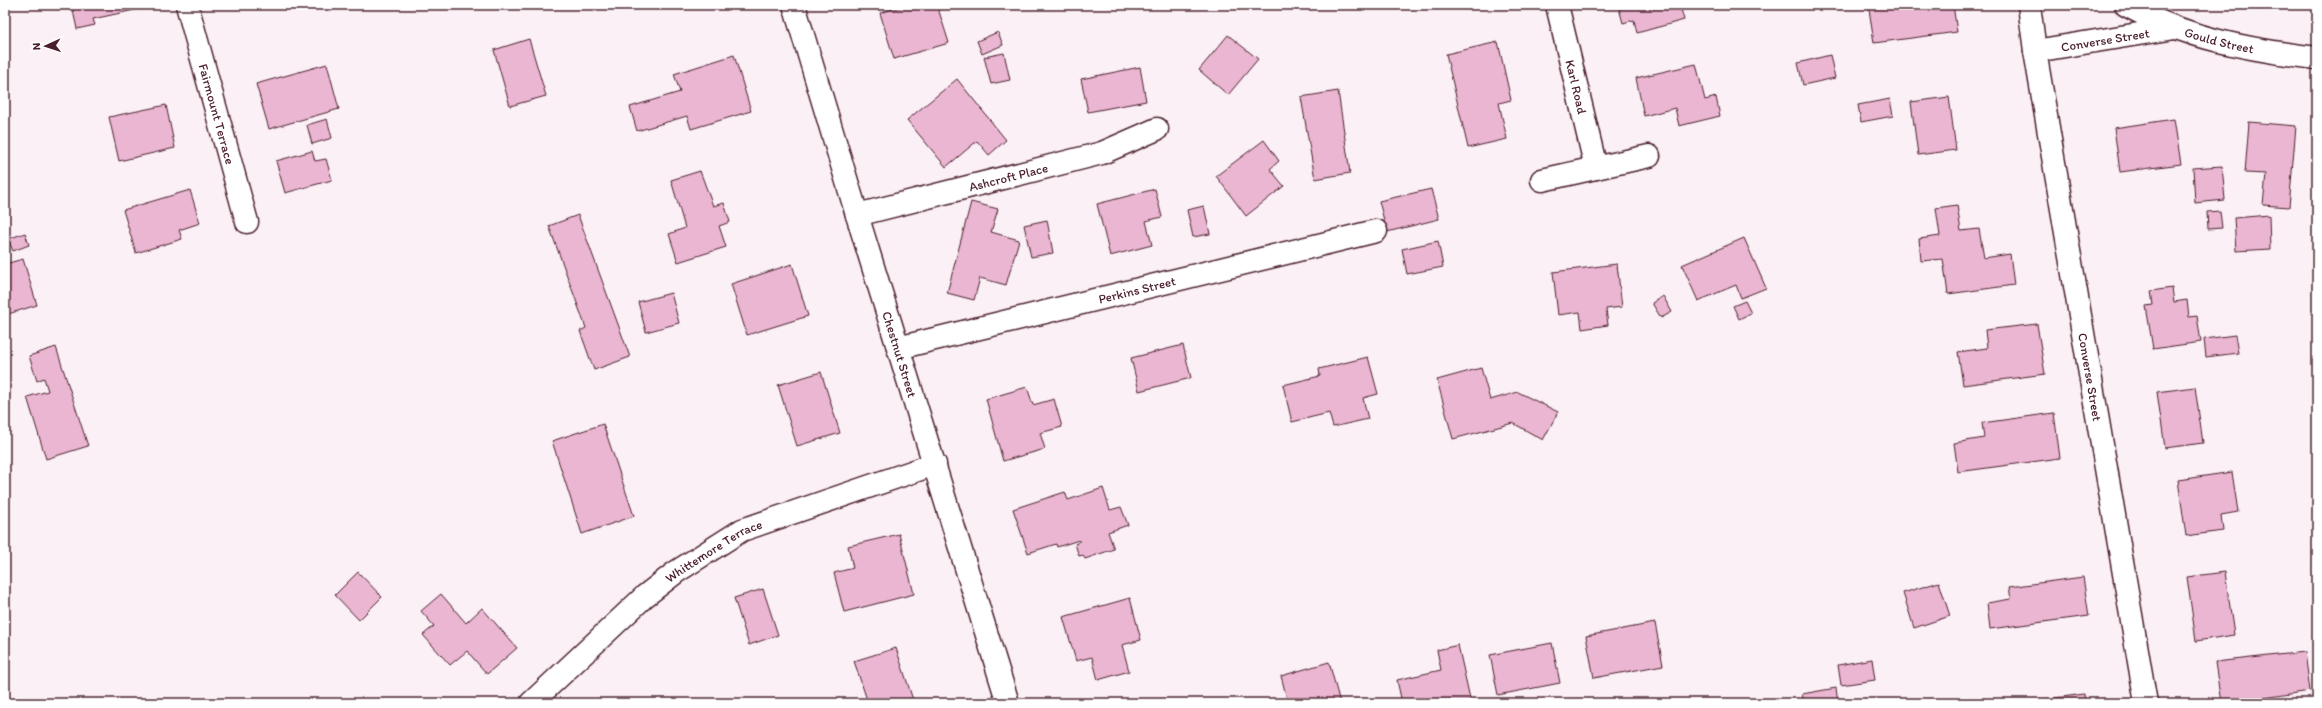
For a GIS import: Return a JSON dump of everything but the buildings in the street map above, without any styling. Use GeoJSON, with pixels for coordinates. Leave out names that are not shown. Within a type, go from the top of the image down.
{"type":"FeatureCollection","features":[{"type":"Feature","properties":{"kind":"street","name":"Fairmount Terrace"},"geometry":{"type":"LineString","coordinates":[[187,5],[247,222]]}},
{"type":"Feature","properties":{"kind":"street","name":"Chestnut Street"},"geometry":{"type":"LineString","coordinates":[[794,5],[857,215],[1008,703]]}},
{"type":"Feature","properties":{"kind":"street","name":"Karl Road"},"geometry":{"type":"LineString","coordinates":[[1558,5],[1596,168]]}},
{"type":"Feature","properties":{"kind":"street","name":"Converse Street"},"geometry":{"type":"LineString","coordinates":[[2028,5],[2034,51],[2146,703]]}},
{"type":"Feature","properties":{"kind":"street","name":"Gould Street"},"geometry":{"type":"LineString","coordinates":[[2126,5],[2175,28],[2214,40],[2317,58]]}},
{"type":"Feature","properties":{"kind":"street","name":"Converse Street"},"geometry":{"type":"LineString","coordinates":[[2034,51],[2175,28]]}},
{"type":"Feature","properties":{"kind":"street","name":"Ashcroft Place"},"geometry":{"type":"LineString","coordinates":[[857,215],[1102,153],[1157,129]]}},
{"type":"Feature","properties":{"kind":"street"},"geometry":{"type":"LineString","coordinates":[[1542,180],[1649,156]]}},
{"type":"Feature","properties":{"kind":"street","name":"Perkins Street"},"geometry":{"type":"LineString","coordinates":[[898,348],[1376,231]]}},
{"type":"Feature","properties":{"kind":"street","name":"Whittemore Terrace"},"geometry":{"type":"LineString","coordinates":[[531,703],[645,596],[676,572],[742,530],[935,464]]}}]}
